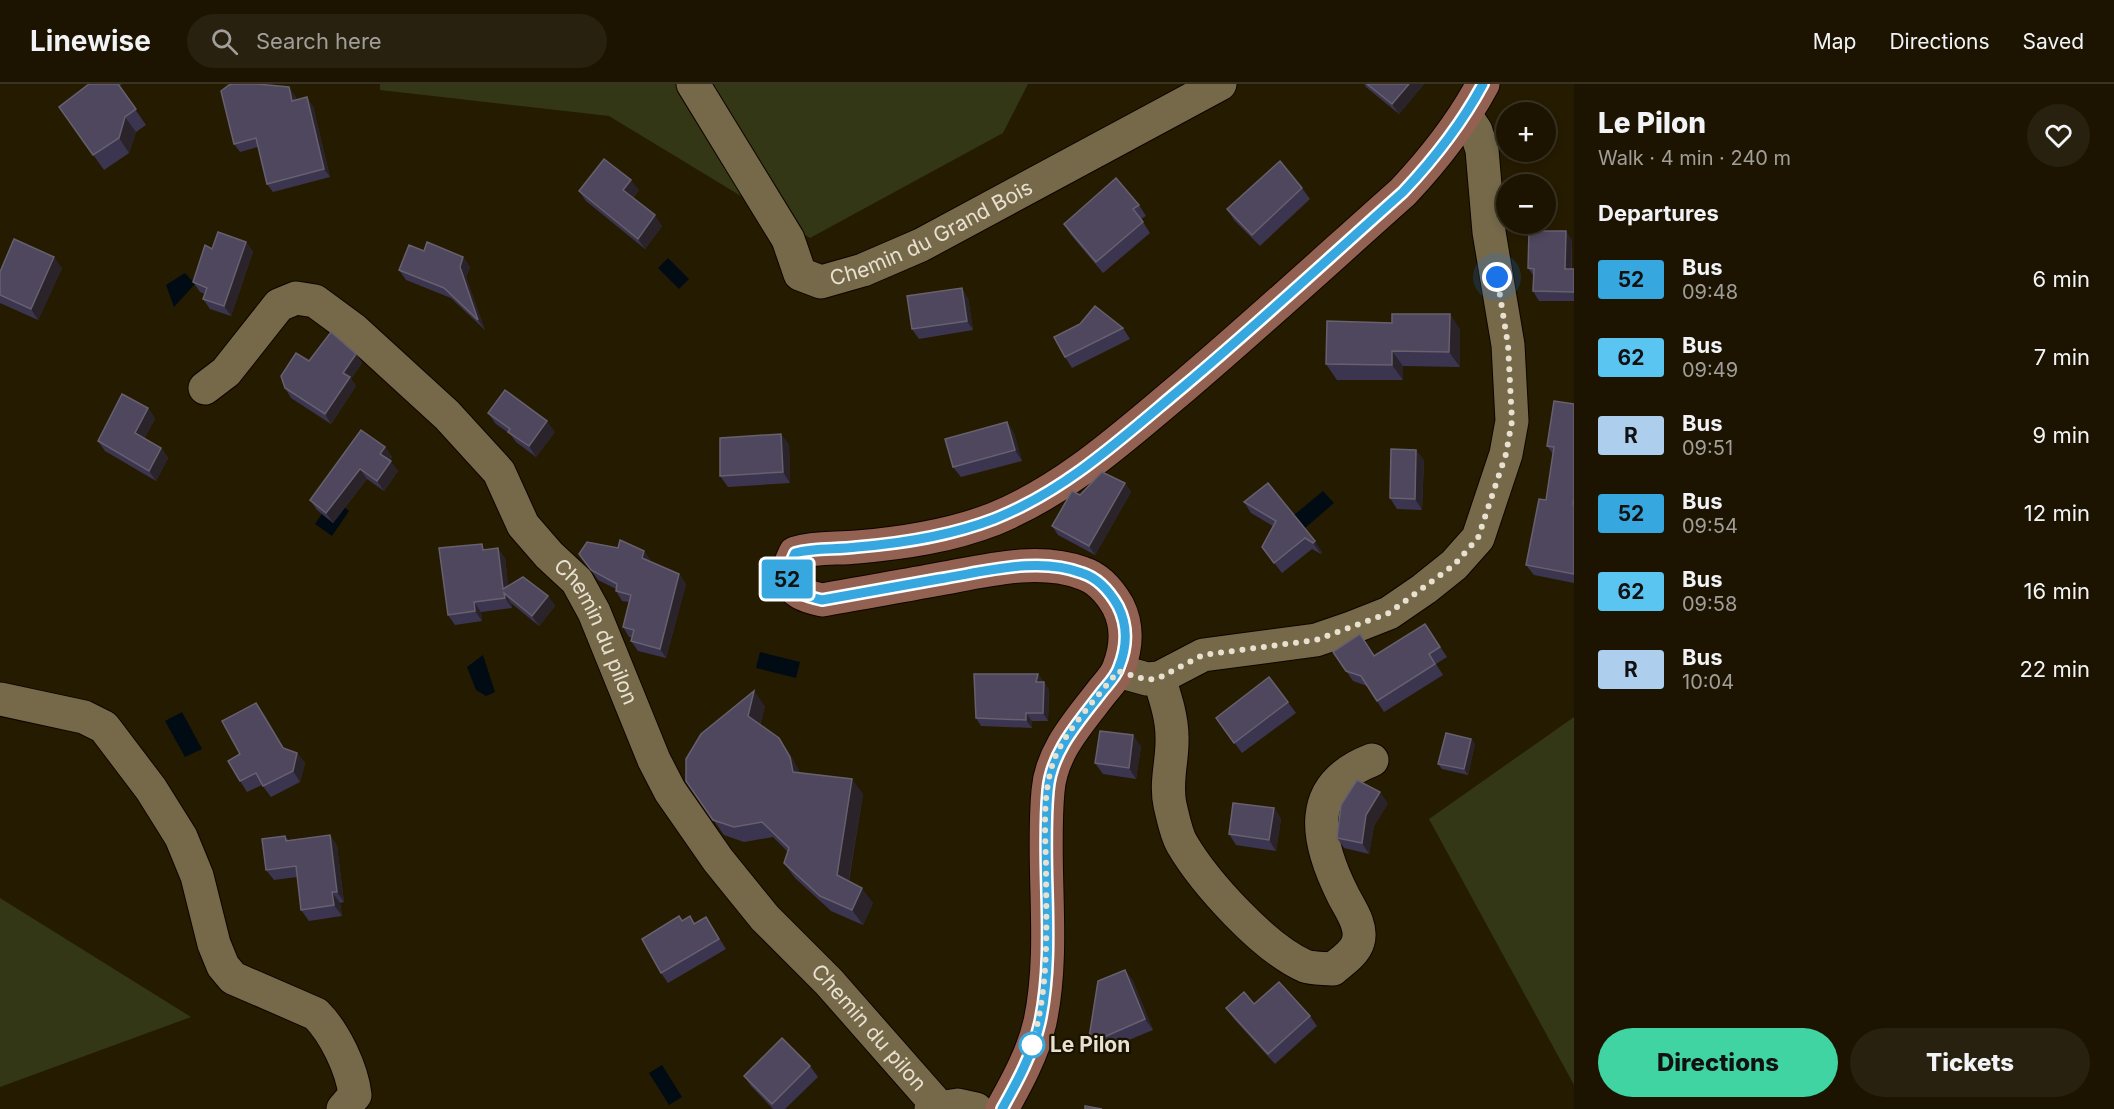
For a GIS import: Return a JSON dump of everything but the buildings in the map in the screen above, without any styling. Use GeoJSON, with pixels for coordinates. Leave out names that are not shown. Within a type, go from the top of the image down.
{"type":"FeatureCollection","features":[{"type":"Feature","properties":{"kind":"main road"},"geometry":{"type":"LineString","coordinates":[[1002,1109],[1023,1069],[1039,1024],[1046,980],[1045,823],[1048,787],[1056,756],[1118,671],[1125,651],[1125,625],[1113,597],[1096,580],[1083,573],[1061,567],[1021,567],[822,600],[801,596],[791,586],[785,576],[788,564],[795,553],[814,548],[885,545],[947,535],[995,518],[1046,494],[1138,426],[1403,192],[1438,155],[1466,116],[1483,84]]}},
{"type":"Feature","properties":{"kind":"street","name":"Chemin du Grand Bois"},"geometry":{"type":"LineString","coordinates":[[693,84],[788,239],[800,274],[821,282],[863,270],[921,245],[1220,84]]}},
{"type":"Feature","properties":{"kind":"street"},"geometry":{"type":"LineString","coordinates":[[1118,671],[1147,680],[1159,678],[1203,655],[1316,640],[1389,613],[1454,565],[1478,538],[1506,454],[1512,421],[1512,403],[1508,345],[1489,232],[1482,150],[1476,131],[1466,116]]}},
{"type":"Feature","properties":{"kind":"street","name":"Chemin du pilon"},"geometry":{"type":"LineString","coordinates":[[205,388],[226,372],[279,305],[296,298],[315,301],[353,330],[447,415],[499,472],[523,525],[549,555],[577,581],[594,612],[654,760],[670,791],[718,860],[765,918],[830,982],[934,1108]]}},
{"type":"Feature","properties":{"kind":"street"},"geometry":{"type":"LineString","coordinates":[[1159,678],[1171,720],[1172,736],[1167,776],[1170,804],[1181,843],[1216,892],[1238,914],[1282,952],[1307,967],[1333,969],[1358,943],[1359,928],[1324,851],[1322,807],[1328,792],[1341,778],[1354,767],[1372,760]]}},
{"type":"Feature","properties":{"kind":"street"},"geometry":{"type":"LineString","coordinates":[[0,699],[84,717],[104,727],[151,789],[181,837],[202,891],[214,944],[232,978],[316,1014],[327,1024],[354,1082],[355,1095],[343,1109]]}},
{"type":"Feature","properties":{"kind":"street"},"geometry":{"type":"LineString","coordinates":[[934,1108],[958,1105],[976,1109]]}},
{"type":"Feature","properties":{"kind":"green space"},"geometry":{"type":"Polygon","coordinates":[[[380,84],[1028,84],[1003,133],[810,238],[609,116],[380,90],[380,84]]]}},
{"type":"Feature","properties":{"kind":"green space"},"geometry":{"type":"Polygon","coordinates":[[[1574,717],[1574,1085],[1429,819],[1574,717]]]}},
{"type":"Feature","properties":{"kind":"green space"},"geometry":{"type":"Polygon","coordinates":[[[0,898],[191,1017],[0,1087],[0,898]]]}},
{"type":"Feature","properties":{"kind":"shaded area"},"geometry":{"type":"Polygon","coordinates":[[[668,258],[689,279],[679,289],[658,268],[668,258]]]}},
{"type":"Feature","properties":{"kind":"shaded area"},"geometry":{"type":"Polygon","coordinates":[[[185,273],[195,284],[174,307],[166,285],[185,273]]]}},
{"type":"Feature","properties":{"kind":"shaded area"},"geometry":{"type":"Polygon","coordinates":[[[1323,491],[1334,503],[1305,528],[1294,515],[1323,491]]]}},
{"type":"Feature","properties":{"kind":"shaded area"},"geometry":{"type":"Polygon","coordinates":[[[333,498],[349,511],[332,536],[315,524],[333,498]]]}},
{"type":"Feature","properties":{"kind":"shaded area"},"geometry":{"type":"Polygon","coordinates":[[[760,652],[800,662],[796,678],[756,668],[760,652]]]}},
{"type":"Feature","properties":{"kind":"shaded area"},"geometry":{"type":"Polygon","coordinates":[[[483,655],[495,692],[486,696],[476,690],[467,667],[483,655]]]}},
{"type":"Feature","properties":{"kind":"shaded area"},"geometry":{"type":"Polygon","coordinates":[[[182,712],[202,749],[185,757],[165,721],[182,712]]]}},
{"type":"Feature","properties":{"kind":"shaded area"},"geometry":{"type":"Polygon","coordinates":[[[662,1065],[682,1097],[669,1105],[649,1073],[662,1065]]]}},
{"type":"Feature","properties":{"kind":"bus line","name":"52"},"geometry":{"type":"LineString","coordinates":[[1002,1109],[1023,1069],[1039,1024],[1046,980],[1045,823],[1048,787],[1056,756],[1067,737],[1118,671],[1125,651],[1125,625],[1120,611],[1113,597],[1096,580],[1083,573],[1061,567],[1021,567],[982,572],[822,600],[801,596],[791,586],[785,576],[788,564],[795,553],[814,548],[897,544],[947,535],[1020,507],[1046,494],[1088,465],[1195,377],[1403,192],[1438,155],[1466,116],[1483,84]]}},
{"type":"Feature","properties":{"kind":"place","name":"Le Pilon"},"geometry":{"type":"Point","coordinates":[1032,1045]}},
{"type":"Feature","properties":{"kind":"route"},"geometry":{"type":"LineString","coordinates":[[1032,1045],[1039,1024],[1046,980],[1045,823],[1048,787],[1056,756],[1067,737],[1118,671],[1147,680],[1159,678],[1177,666],[1203,655],[1316,640],[1389,613],[1454,565],[1478,538],[1506,454],[1512,421],[1508,345],[1497,277]]}}]}
